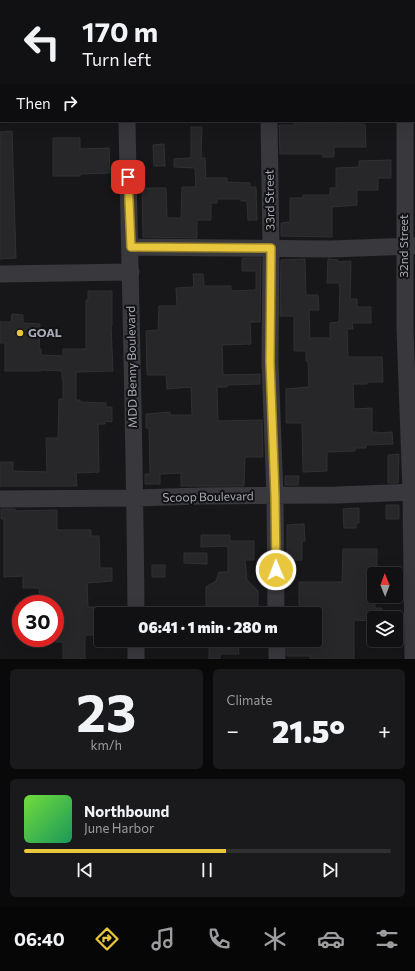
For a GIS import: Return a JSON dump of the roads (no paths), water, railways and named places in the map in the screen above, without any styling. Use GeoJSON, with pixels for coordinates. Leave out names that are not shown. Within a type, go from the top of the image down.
{"type":"FeatureCollection","features":[{"type":"Feature","properties":{"kind":"street","name":"MDD Benny Boulevard"},"geometry":{"type":"LineString","coordinates":[[127,122],[127,162],[131,247],[136,607]]}},
{"type":"Feature","properties":{"kind":"street","name":"33rd Street"},"geometry":{"type":"LineString","coordinates":[[269,122],[271,248],[270,362],[275,496],[276,607]]}},
{"type":"Feature","properties":{"kind":"street","name":"32nd Street"},"geometry":{"type":"LineString","coordinates":[[405,122],[410,246],[405,342],[413,492],[413,659]]}},
{"type":"Feature","properties":{"kind":"street"},"geometry":{"type":"LineString","coordinates":[[131,247],[331,249],[410,246]]}},
{"type":"Feature","properties":{"kind":"street"},"geometry":{"type":"LineString","coordinates":[[0,274],[131,272]]}},
{"type":"Feature","properties":{"kind":"street","name":"Scoop Boulevard"},"geometry":{"type":"LineString","coordinates":[[0,499],[275,496],[413,492]]}},
{"type":"Feature","properties":{"kind":"street"},"geometry":{"type":"LineString","coordinates":[[136,647],[136,659]]}},
{"type":"Feature","properties":{"kind":"street"},"geometry":{"type":"LineString","coordinates":[[277,647],[277,659]]}},
{"type":"Feature","properties":{"kind":"place","name":"GOAL"},"geometry":{"type":"Point","coordinates":[20,333]}}]}
